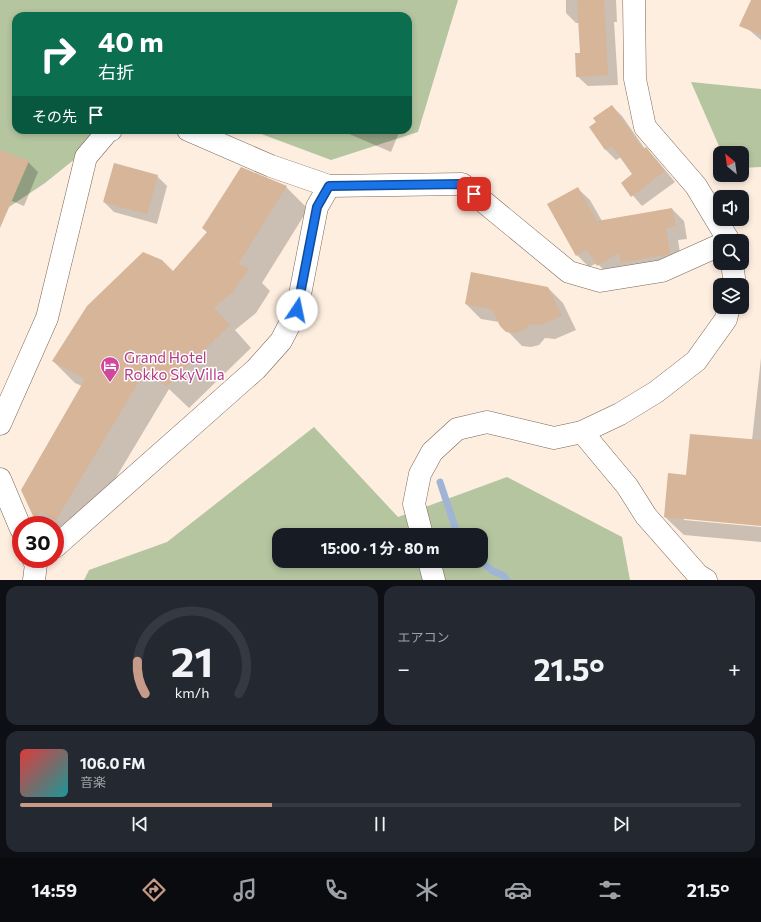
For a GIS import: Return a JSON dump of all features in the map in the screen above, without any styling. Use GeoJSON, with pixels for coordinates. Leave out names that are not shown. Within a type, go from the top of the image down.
{"type":"FeatureCollection","features":[{"type":"Feature","properties":{"kind":"street"},"geometry":{"type":"LineString","coordinates":[[634,0],[635,79],[645,127],[696,186],[725,234]]}},
{"type":"Feature","properties":{"kind":"street"},"geometry":{"type":"LineString","coordinates":[[0,424],[47,318],[86,157],[105,134]]}},
{"type":"Feature","properties":{"kind":"street"},"geometry":{"type":"LineString","coordinates":[[197,134],[271,166],[329,186],[462,184],[569,272],[600,281],[662,271],[713,248]]}},
{"type":"Feature","properties":{"kind":"street"},"geometry":{"type":"LineString","coordinates":[[64,539],[256,369],[281,342],[297,310],[317,207],[329,186]]}},
{"type":"Feature","properties":{"kind":"street"},"geometry":{"type":"LineString","coordinates":[[420,528],[414,504],[420,474],[432,452],[457,429],[487,422],[554,438],[582,432],[620,414],[656,392],[696,361],[726,319],[727,314]]}},
{"type":"Feature","properties":{"kind":"street"},"geometry":{"type":"LineString","coordinates":[[582,432],[627,486],[646,516],[698,575],[706,580]]}},
{"type":"Feature","properties":{"kind":"street"},"geometry":{"type":"LineString","coordinates":[[0,478],[16,516]]}},
{"type":"Feature","properties":{"kind":"street"},"geometry":{"type":"LineString","coordinates":[[431,568],[434,580]]}},
{"type":"Feature","properties":{"kind":"green space"},"geometry":{"type":"Polygon","coordinates":[[[0,0],[458,0],[418,132],[412,134],[412,12],[12,12],[12,134],[106,134],[45,183],[0,213],[0,0]]]}},
{"type":"Feature","properties":{"kind":"green space"},"geometry":{"type":"Polygon","coordinates":[[[691,82],[761,89],[761,167],[749,168],[749,146],[719,146],[691,82]]]}},
{"type":"Feature","properties":{"kind":"green space"},"geometry":{"type":"Polygon","coordinates":[[[262,134],[412,134],[331,160],[262,134]]]}},
{"type":"Feature","properties":{"kind":"green space"},"geometry":{"type":"Polygon","coordinates":[[[314,427],[398,517],[507,477],[622,537],[630,580],[84,580],[89,570],[167,542],[314,427]]]}},
{"type":"Feature","properties":{"kind":"building"},"geometry":{"type":"Polygon","coordinates":[[[577,0],[604,0],[608,75],[576,77],[575,53],[580,53],[577,0]]]}},
{"type":"Feature","properties":{"kind":"building"},"geometry":{"type":"Polygon","coordinates":[[[751,0],[761,0],[761,35],[739,26],[751,0]]]}},
{"type":"Feature","properties":{"kind":"building"},"geometry":{"type":"Polygon","coordinates":[[[612,105],[643,149],[646,147],[665,171],[631,197],[621,183],[632,174],[612,146],[605,150],[589,127],[596,122],[593,118],[612,105]]]}},
{"type":"Feature","properties":{"kind":"building"},"geometry":{"type":"Polygon","coordinates":[[[0,150],[29,161],[0,228],[0,150]]]}},
{"type":"Feature","properties":{"kind":"building"},"geometry":{"type":"Polygon","coordinates":[[[114,163],[158,175],[147,214],[103,202],[114,163]]]}},
{"type":"Feature","properties":{"kind":"building","name":"Grand Hotel Rokko SkyVilla"},"geometry":{"type":"Polygon","coordinates":[[[241,167],[287,186],[238,264],[249,268],[234,291],[214,308],[230,325],[166,387],[147,368],[58,516],[48,516],[41,512],[36,516],[33,516],[21,490],[85,379],[52,361],[87,306],[143,252],[162,260],[173,271],[207,232],[202,228],[241,167]]]}},
{"type":"Feature","properties":{"kind":"building"},"geometry":{"type":"Polygon","coordinates":[[[578,187],[597,221],[672,208],[676,226],[666,228],[670,254],[621,263],[619,253],[597,266],[587,249],[576,256],[547,204],[578,187]]]}},
{"type":"Feature","properties":{"kind":"building"},"geometry":{"type":"Polygon","coordinates":[[[471,272],[548,287],[562,316],[540,325],[530,324],[524,330],[516,333],[506,332],[500,326],[492,309],[465,304],[471,272]]]}},
{"type":"Feature","properties":{"kind":"building"},"geometry":{"type":"Polygon","coordinates":[[[690,434],[761,440],[761,526],[664,517],[668,473],[686,475],[690,434]]]}},
{"type":"Feature","properties":{"kind":"waterway"},"geometry":{"type":"LineString","coordinates":[[440,482],[455,528]]}},
{"type":"Feature","properties":{"kind":"waterway"},"geometry":{"type":"LineString","coordinates":[[488,567],[504,576],[507,580]]}},
{"type":"Feature","properties":{"kind":"place","name":"Grand Hotel Rokko SkyVilla"},"geometry":{"type":"Point","coordinates":[110,383]}},
{"type":"Feature","properties":{"kind":"route"},"geometry":{"type":"LineString","coordinates":[[297,310],[317,207],[329,186],[462,184],[474,194]]}}]}
